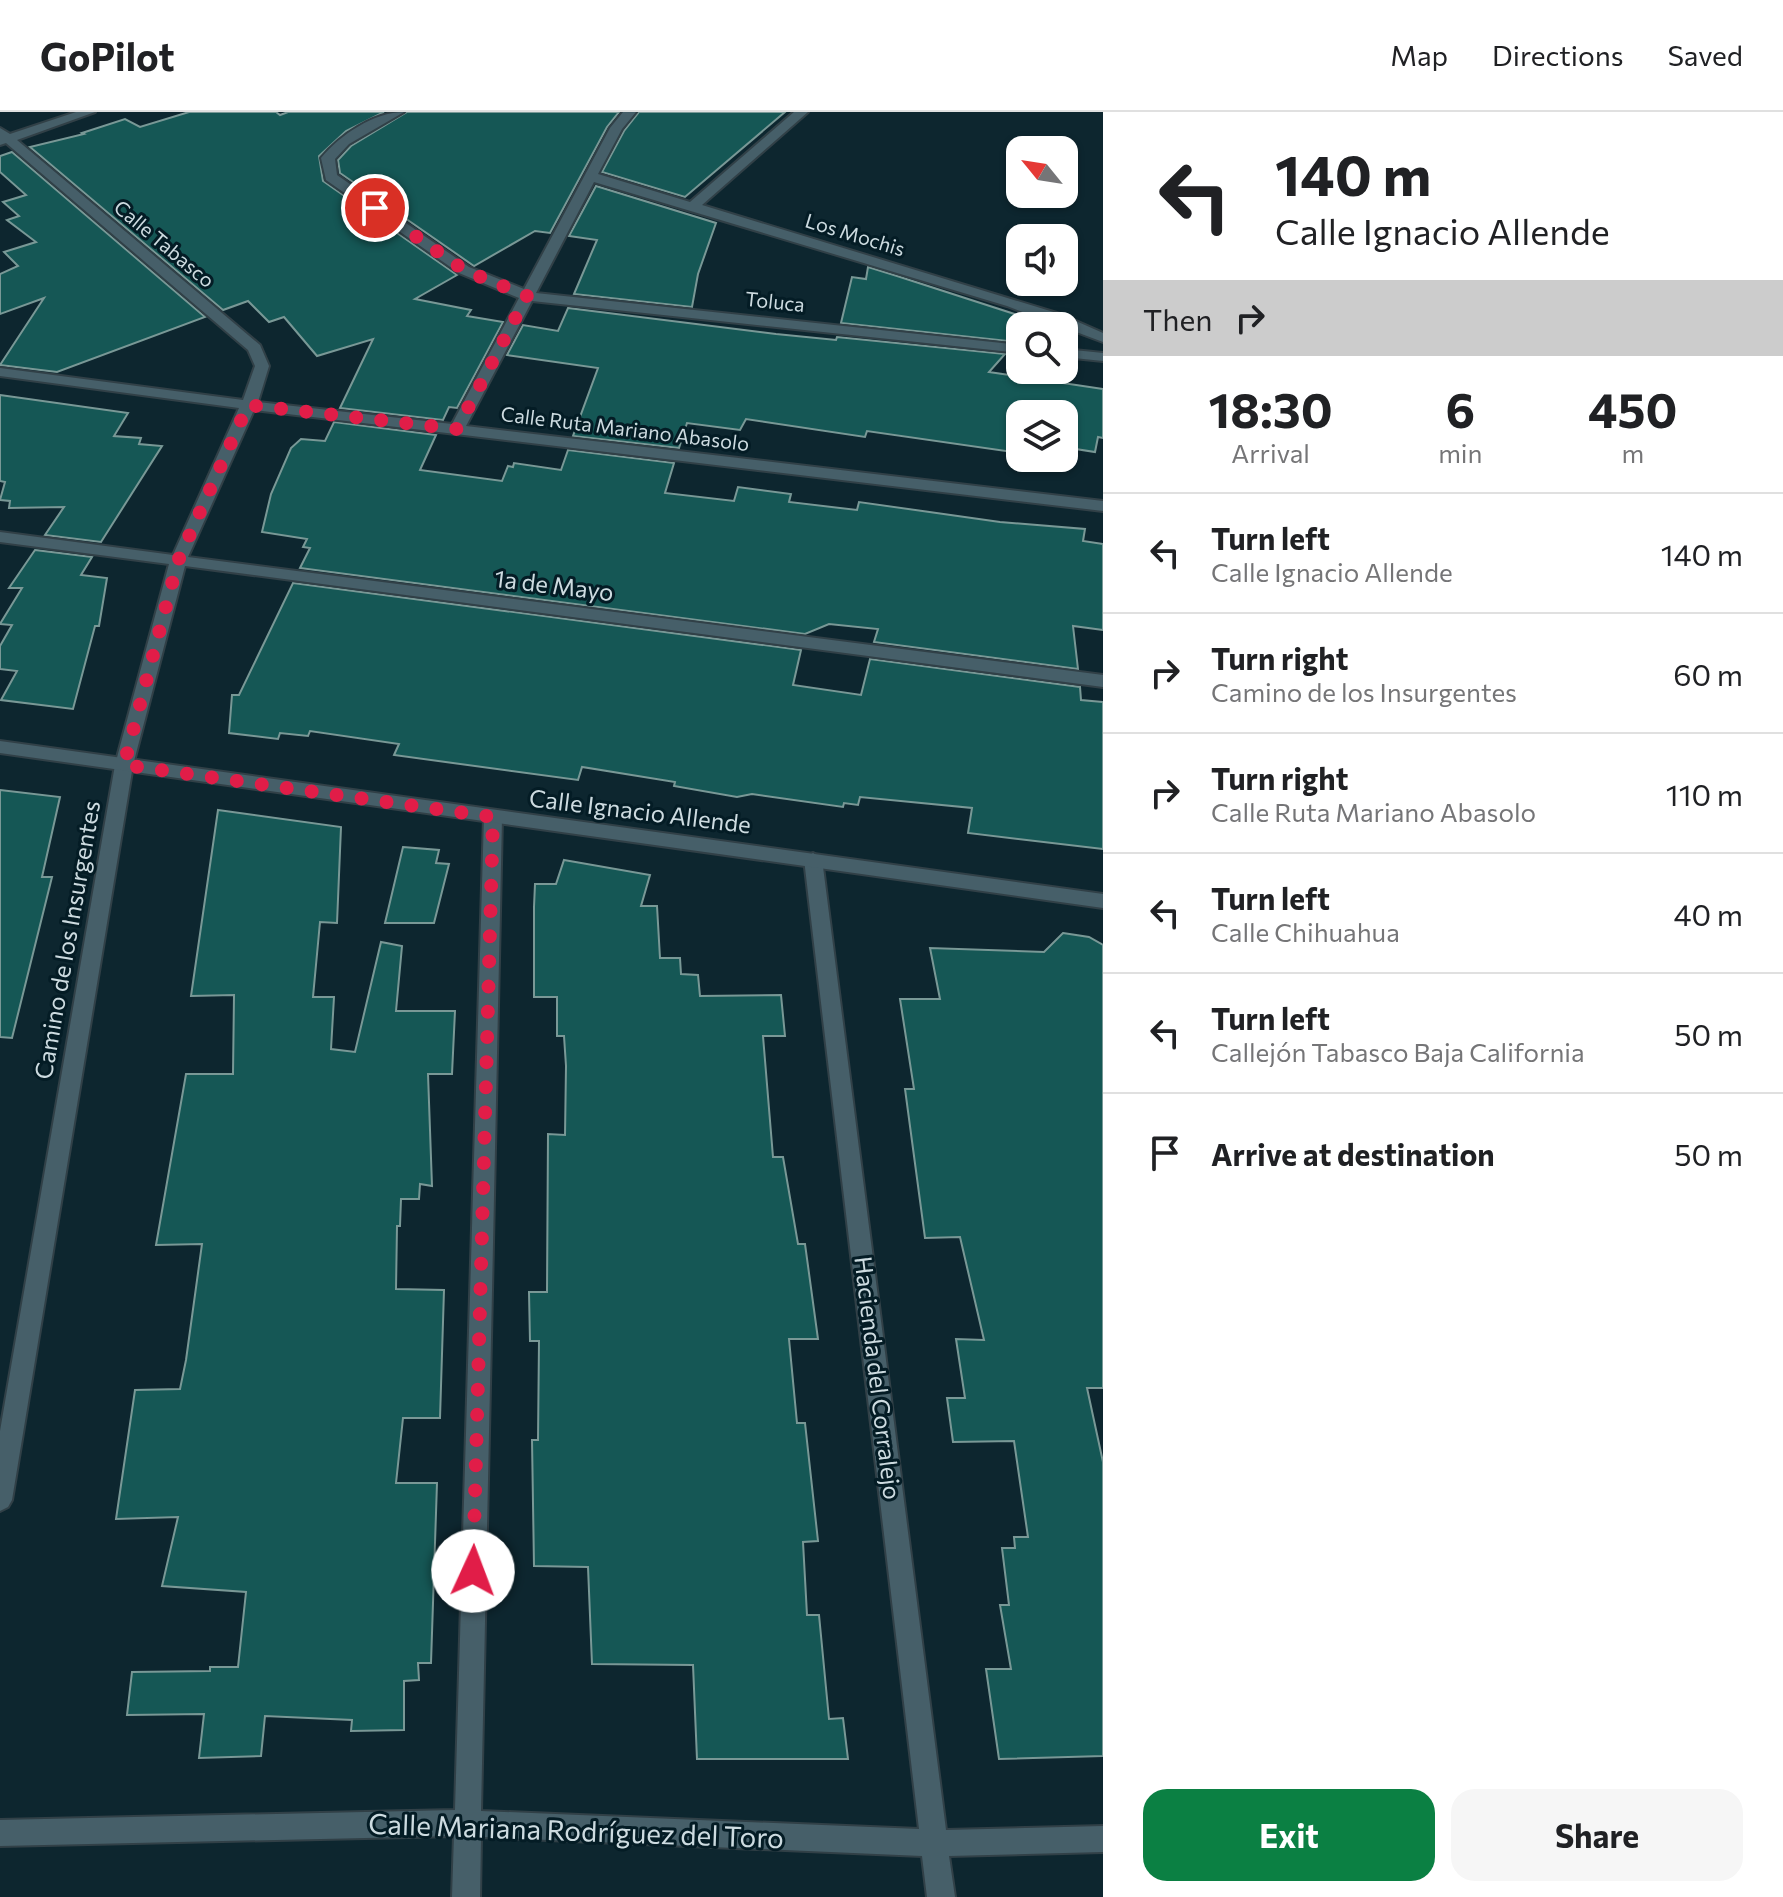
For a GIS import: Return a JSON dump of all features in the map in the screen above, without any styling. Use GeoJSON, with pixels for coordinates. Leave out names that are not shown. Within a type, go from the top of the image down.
{"type":"FeatureCollection","features":[{"type":"Feature","properties":{"kind":"street"},"geometry":{"type":"LineString","coordinates":[[3,137],[89,112]]}},
{"type":"Feature","properties":{"kind":"street","name":"Toluca"},"geometry":{"type":"LineString","coordinates":[[398,112],[344,141],[328,158],[331,177],[464,270],[527,296],[1006,347]]}},
{"type":"Feature","properties":{"kind":"street"},"geometry":{"type":"LineString","coordinates":[[457,429],[593,177],[616,128],[630,112]]}},
{"type":"Feature","properties":{"kind":"street"},"geometry":{"type":"LineString","coordinates":[[693,206],[802,112]]}},
{"type":"Feature","properties":{"kind":"street","name":"Calle Tabasco"},"geometry":{"type":"LineString","coordinates":[[3,137],[255,348],[262,366],[259,382],[248,405]]}},
{"type":"Feature","properties":{"kind":"street","name":"Los Mochis"},"geometry":{"type":"LineString","coordinates":[[593,177],[1041,312],[1103,338]]}},
{"type":"Feature","properties":{"kind":"street"},"geometry":{"type":"LineString","coordinates":[[1078,354],[1103,357]]}},
{"type":"Feature","properties":{"kind":"street","name":"Calle Ruta Mariano Abasolo"},"geometry":{"type":"LineString","coordinates":[[0,372],[248,405],[1103,506]]}},
{"type":"Feature","properties":{"kind":"street","name":"Camino de los Insurgentes"},"geometry":{"type":"LineString","coordinates":[[0,1500],[124,765],[178,561],[248,405]]}},
{"type":"Feature","properties":{"kind":"street","name":"1a de Mayo"},"geometry":{"type":"LineString","coordinates":[[0,537],[1103,681]]}},
{"type":"Feature","properties":{"kind":"street","name":"Calle Ignacio Allende"},"geometry":{"type":"LineString","coordinates":[[0,747],[1103,901]]}},
{"type":"Feature","properties":{"kind":"street"},"geometry":{"type":"LineString","coordinates":[[466,1897],[493,817]]}},
{"type":"Feature","properties":{"kind":"street","name":"Hacienda del Corralejo"},"geometry":{"type":"LineString","coordinates":[[813,859],[941,1897]]}},
{"type":"Feature","properties":{"kind":"street","name":"Calle Mariana Rodríguez del Toro"},"geometry":{"type":"LineString","coordinates":[[0,1833],[466,1823],[935,1843],[1103,1839]]}},
{"type":"Feature","properties":{"kind":"building"},"geometry":{"type":"Polygon","coordinates":[[[189,112],[276,112],[280,115],[288,112],[384,112],[346,131],[319,156],[323,181],[457,275],[415,299],[471,310],[467,316],[503,322],[457,408],[449,407],[443,420],[340,408],[373,339],[317,356],[284,317],[269,322],[248,301],[223,310],[30,147],[84,134],[125,119],[140,127],[189,112]]]}},
{"type":"Feature","properties":{"kind":"building"},"geometry":{"type":"Polygon","coordinates":[[[407,112],[619,112],[607,127],[550,233],[535,231],[474,266],[340,173],[338,160],[351,146],[407,112]]]}},
{"type":"Feature","properties":{"kind":"building"},"geometry":{"type":"Polygon","coordinates":[[[639,112],[785,112],[685,197],[602,172],[624,131],[639,112]]]}},
{"type":"Feature","properties":{"kind":"building"},"geometry":{"type":"Polygon","coordinates":[[[12,152],[205,317],[57,372],[0,365],[44,298],[0,314],[0,274],[18,266],[4,252],[36,242],[7,220],[19,216],[3,202],[26,195],[0,172],[0,156],[12,152]]]}},
{"type":"Feature","properties":{"kind":"building"},"geometry":{"type":"Polygon","coordinates":[[[596,186],[716,223],[698,274],[692,307],[574,294],[597,240],[569,236],[596,186]]]}},
{"type":"Feature","properties":{"kind":"building"},"geometry":{"type":"Polygon","coordinates":[[[868,267],[1008,312],[1006,341],[841,323],[852,277],[866,279],[868,267]]]}},
{"type":"Feature","properties":{"kind":"building"},"geometry":{"type":"Polygon","coordinates":[[[568,308],[776,334],[1005,354],[989,372],[1006,375],[1006,384],[1069,384],[1103,389],[1103,438],[1098,437],[1095,452],[1078,449],[1078,400],[1006,400],[1006,451],[867,431],[865,437],[746,419],[740,430],[687,423],[679,448],[573,436],[598,368],[507,355],[523,325],[558,331],[568,308]]]}},
{"type":"Feature","properties":{"kind":"building"},"geometry":{"type":"Polygon","coordinates":[[[0,395],[128,413],[114,436],[141,438],[139,444],[162,446],[101,542],[45,535],[64,507],[9,508],[10,501],[0,500],[5,482],[0,481],[0,395]]]}},
{"type":"Feature","properties":{"kind":"building"},"geometry":{"type":"Polygon","coordinates":[[[334,422],[436,435],[420,470],[502,481],[508,466],[513,467],[514,463],[561,470],[568,450],[674,463],[665,493],[734,501],[738,487],[791,494],[789,502],[857,510],[859,502],[1000,522],[1085,529],[1083,541],[1103,544],[1103,630],[1073,626],[1078,669],[874,642],[878,629],[829,624],[805,634],[300,568],[310,548],[303,547],[307,539],[262,532],[271,494],[291,448],[301,439],[325,441],[334,422]]]}},
{"type":"Feature","properties":{"kind":"building"},"geometry":{"type":"Polygon","coordinates":[[[35,550],[92,557],[81,575],[107,578],[99,626],[95,626],[73,709],[1,700],[17,671],[0,669],[0,646],[12,625],[0,624],[22,588],[9,588],[35,550]]]}},
{"type":"Feature","properties":{"kind":"building"},"geometry":{"type":"Polygon","coordinates":[[[293,583],[801,650],[793,685],[861,695],[870,659],[1080,687],[1081,700],[1103,702],[1103,849],[968,833],[972,808],[860,797],[858,805],[844,803],[843,807],[752,794],[737,797],[674,786],[675,782],[582,767],[578,780],[394,755],[399,744],[310,731],[308,736],[280,733],[278,739],[229,733],[232,695],[239,695],[293,583]]]}},
{"type":"Feature","properties":{"kind":"building"},"geometry":{"type":"Polygon","coordinates":[[[0,790],[60,797],[42,877],[52,877],[12,1038],[0,1037],[0,790]]]}},
{"type":"Feature","properties":{"kind":"building"},"geometry":{"type":"Polygon","coordinates":[[[218,810],[341,827],[337,923],[320,922],[313,997],[334,997],[331,1049],[355,1052],[381,942],[402,946],[396,1011],[455,1011],[452,1074],[428,1074],[432,1186],[420,1184],[419,1199],[401,1199],[400,1226],[397,1226],[396,1289],[444,1290],[440,1418],[403,1418],[396,1483],[437,1483],[431,1663],[418,1663],[419,1680],[404,1681],[404,1730],[351,1731],[352,1720],[265,1716],[261,1756],[199,1758],[204,1714],[127,1715],[132,1672],[210,1671],[210,1667],[238,1667],[246,1592],[162,1586],[178,1517],[116,1519],[135,1390],[180,1389],[186,1360],[202,1244],[156,1245],[186,1074],[233,1074],[234,995],[191,996],[218,810]]]}},
{"type":"Feature","properties":{"kind":"building"},"geometry":{"type":"Polygon","coordinates":[[[403,847],[439,850],[436,863],[449,864],[434,923],[385,923],[403,847]]]}},
{"type":"Feature","properties":{"kind":"building"},"geometry":{"type":"Polygon","coordinates":[[[564,860],[650,875],[641,906],[657,906],[660,958],[680,958],[681,974],[698,975],[700,996],[781,995],[785,1036],[763,1036],[773,1157],[783,1157],[798,1244],[805,1244],[818,1339],[789,1339],[797,1423],[805,1423],[818,1541],[803,1542],[807,1615],[819,1615],[829,1719],[843,1718],[848,1759],[697,1759],[693,1665],[592,1664],[588,1567],[534,1566],[532,1440],[538,1440],[539,1341],[530,1341],[529,1292],[547,1292],[548,1134],[565,1135],[566,1066],[564,1036],[557,1036],[557,997],[534,997],[534,907],[535,884],[556,884],[564,860]]]}},
{"type":"Feature","properties":{"kind":"building"},"geometry":{"type":"Polygon","coordinates":[[[1063,933],[1089,937],[1103,945],[1103,1388],[1087,1388],[1103,1462],[1103,1756],[999,1759],[986,1669],[1011,1669],[1000,1605],[1009,1605],[1002,1548],[1015,1548],[1014,1537],[1028,1537],[1014,1441],[953,1442],[947,1398],[965,1398],[956,1339],[984,1340],[960,1237],[925,1238],[905,1089],[914,1089],[900,999],[940,999],[930,948],[1044,952],[1063,933]]]}},
{"type":"Feature","properties":{"kind":"route"},"geometry":{"type":"LineString","coordinates":[[375,208],[464,270],[527,296],[457,429],[248,405],[178,561],[124,765],[493,817],[473,1571]]}}]}
